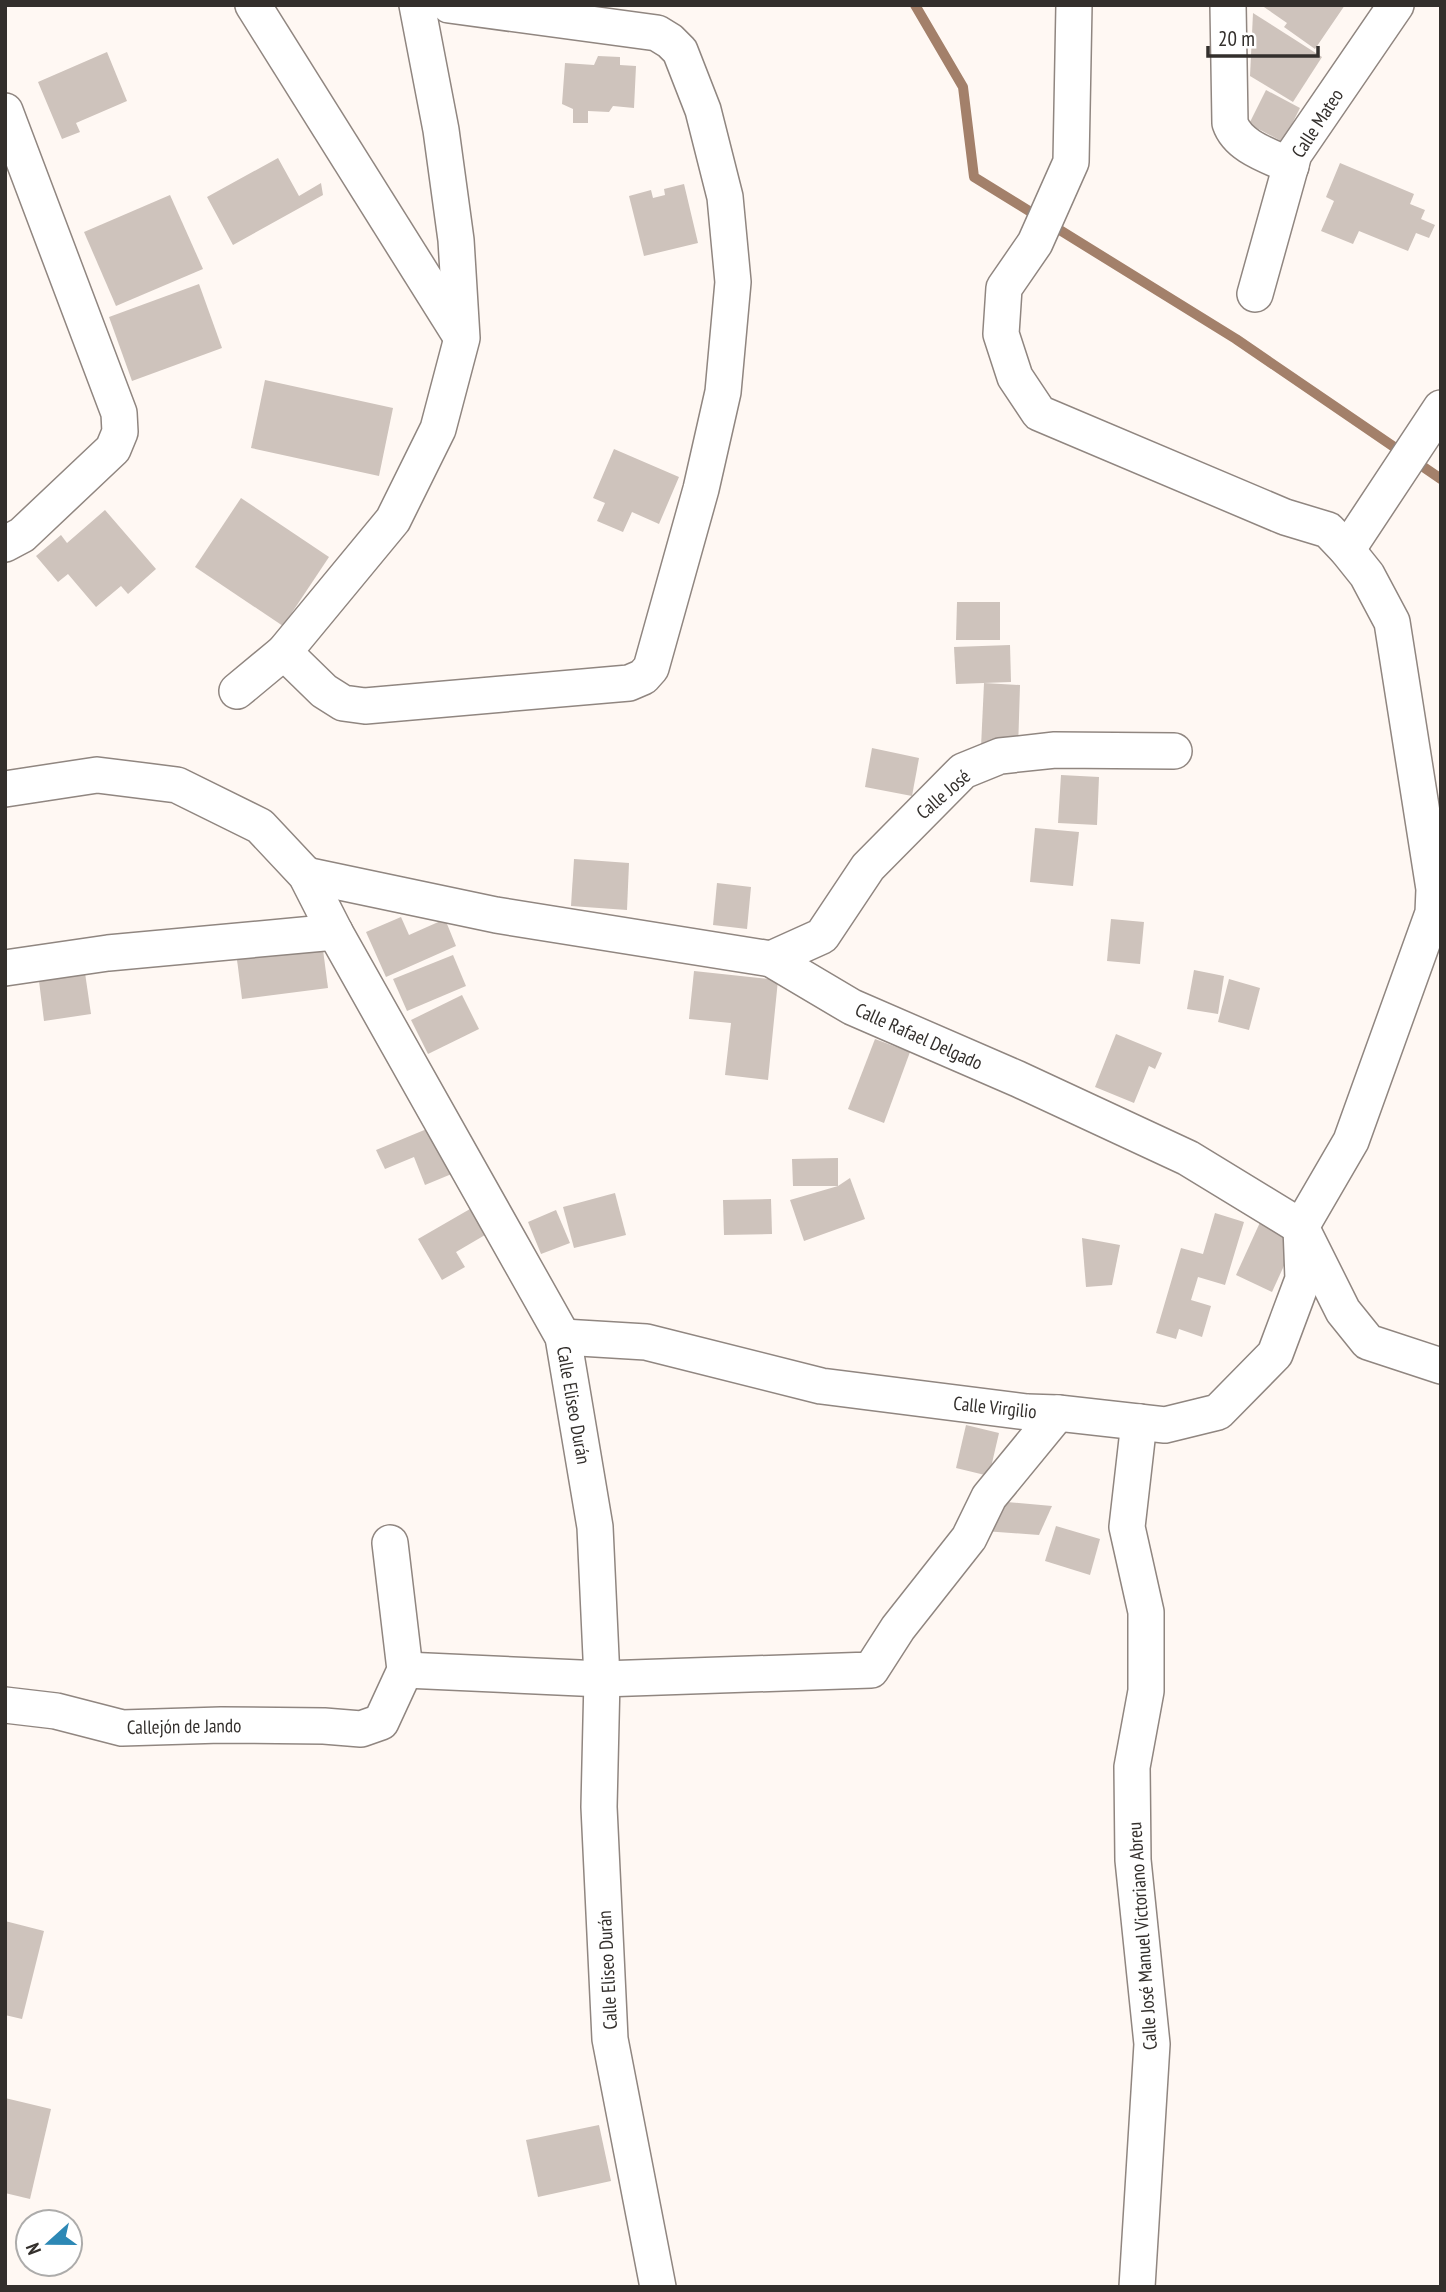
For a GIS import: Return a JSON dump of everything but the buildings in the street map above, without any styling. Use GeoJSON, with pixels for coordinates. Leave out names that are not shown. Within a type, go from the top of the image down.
{"type":"FeatureCollection","features":[{"type":"Feature","properties":{"kind":"street"},"geometry":{"type":"LineString","coordinates":[[253,5],[462,338]]}},
{"type":"Feature","properties":{"kind":"street"},"geometry":{"type":"LineString","coordinates":[[237,691],[284,652],[393,520],[438,429],[462,338],[456,240],[441,130],[417,5]]}},
{"type":"Feature","properties":{"kind":"street"},"geometry":{"type":"LineString","coordinates":[[284,652],[324,691],[343,703],[365,706],[629,683],[643,677],[651,668],[701,489],[723,392],[733,282],[725,197],[703,110],[680,51],[657,33],[449,5]]}},
{"type":"Feature","properties":{"kind":"street"},"geometry":{"type":"LineString","coordinates":[[1074,5],[1071,162],[1034,243],[1004,288],[1001,334],[1015,377],[1039,412],[1285,517],[1328,530],[1367,575],[1392,622],[1434,890],[1433,913],[1351,1140],[1301,1227],[1343,1311],[1368,1342],[1441,1366]]}},
{"type":"Feature","properties":{"kind":"street"},"geometry":{"type":"LineString","coordinates":[[1228,5],[1230,123],[1233,132],[1239,140],[1291,166]]}},
{"type":"Feature","properties":{"kind":"street","name":"Calle Mateo"},"geometry":{"type":"LineString","coordinates":[[1255,294],[1294,154],[1396,5]]}},
{"type":"Feature","properties":{"kind":"street"},"geometry":{"type":"LineString","coordinates":[[5,111],[119,413],[120,432],[113,449],[22,534],[5,544]]}},
{"type":"Feature","properties":{"kind":"street"},"geometry":{"type":"LineString","coordinates":[[1347,550],[1441,408]]}},
{"type":"Feature","properties":{"kind":"street","name":"Calle José"},"geometry":{"type":"LineString","coordinates":[[771,959],[822,936],[868,867],[963,771],[1000,757],[1055,750],[1174,751]]}},
{"type":"Feature","properties":{"kind":"street","name":"Calle Eliseo Durán"},"geometry":{"type":"LineString","coordinates":[[5,789],[97,775],[177,785],[260,826],[306,875],[335,932],[563,1337],[595,1527],[602,1679],[599,1807],[610,2039],[658,2287]]}},
{"type":"Feature","properties":{"kind":"street","name":"Calle Rafael Delgado"},"geometry":{"type":"LineString","coordinates":[[306,875],[496,915],[771,959],[852,1007],[1018,1079],[1188,1158],[1301,1227]]}},
{"type":"Feature","properties":{"kind":"street"},"geometry":{"type":"LineString","coordinates":[[5,968],[108,953],[335,932]]}},
{"type":"Feature","properties":{"kind":"street","name":"Calle Virgilio"},"geometry":{"type":"LineString","coordinates":[[563,1337],[646,1342],[821,1386],[1027,1412],[1165,1425],[1218,1412],[1275,1354],[1303,1279],[1301,1227]]}},
{"type":"Feature","properties":{"kind":"street"},"geometry":{"type":"LineString","coordinates":[[390,1543],[405,1670],[602,1679],[871,1670],[898,1628],[970,1538],[989,1497],[1058,1413]]}},
{"type":"Feature","properties":{"kind":"street","name":"Calle José Manuel Victoriano Abreu"},"geometry":{"type":"LineString","coordinates":[[1137,2287],[1152,2044],[1133,1860],[1132,1767],[1146,1691],[1146,1612],[1127,1527],[1139,1422]]}},
{"type":"Feature","properties":{"kind":"street","name":"Callejón de Jando"},"geometry":{"type":"LineString","coordinates":[[5,1705],[56,1711],[122,1728],[221,1725],[324,1726],[361,1730],[381,1722],[405,1670]]}},
{"type":"Feature","properties":{"kind":"waterway"},"geometry":{"type":"LineString","coordinates":[[915,5],[963,87],[974,177],[1236,339],[1441,479]]}}]}
